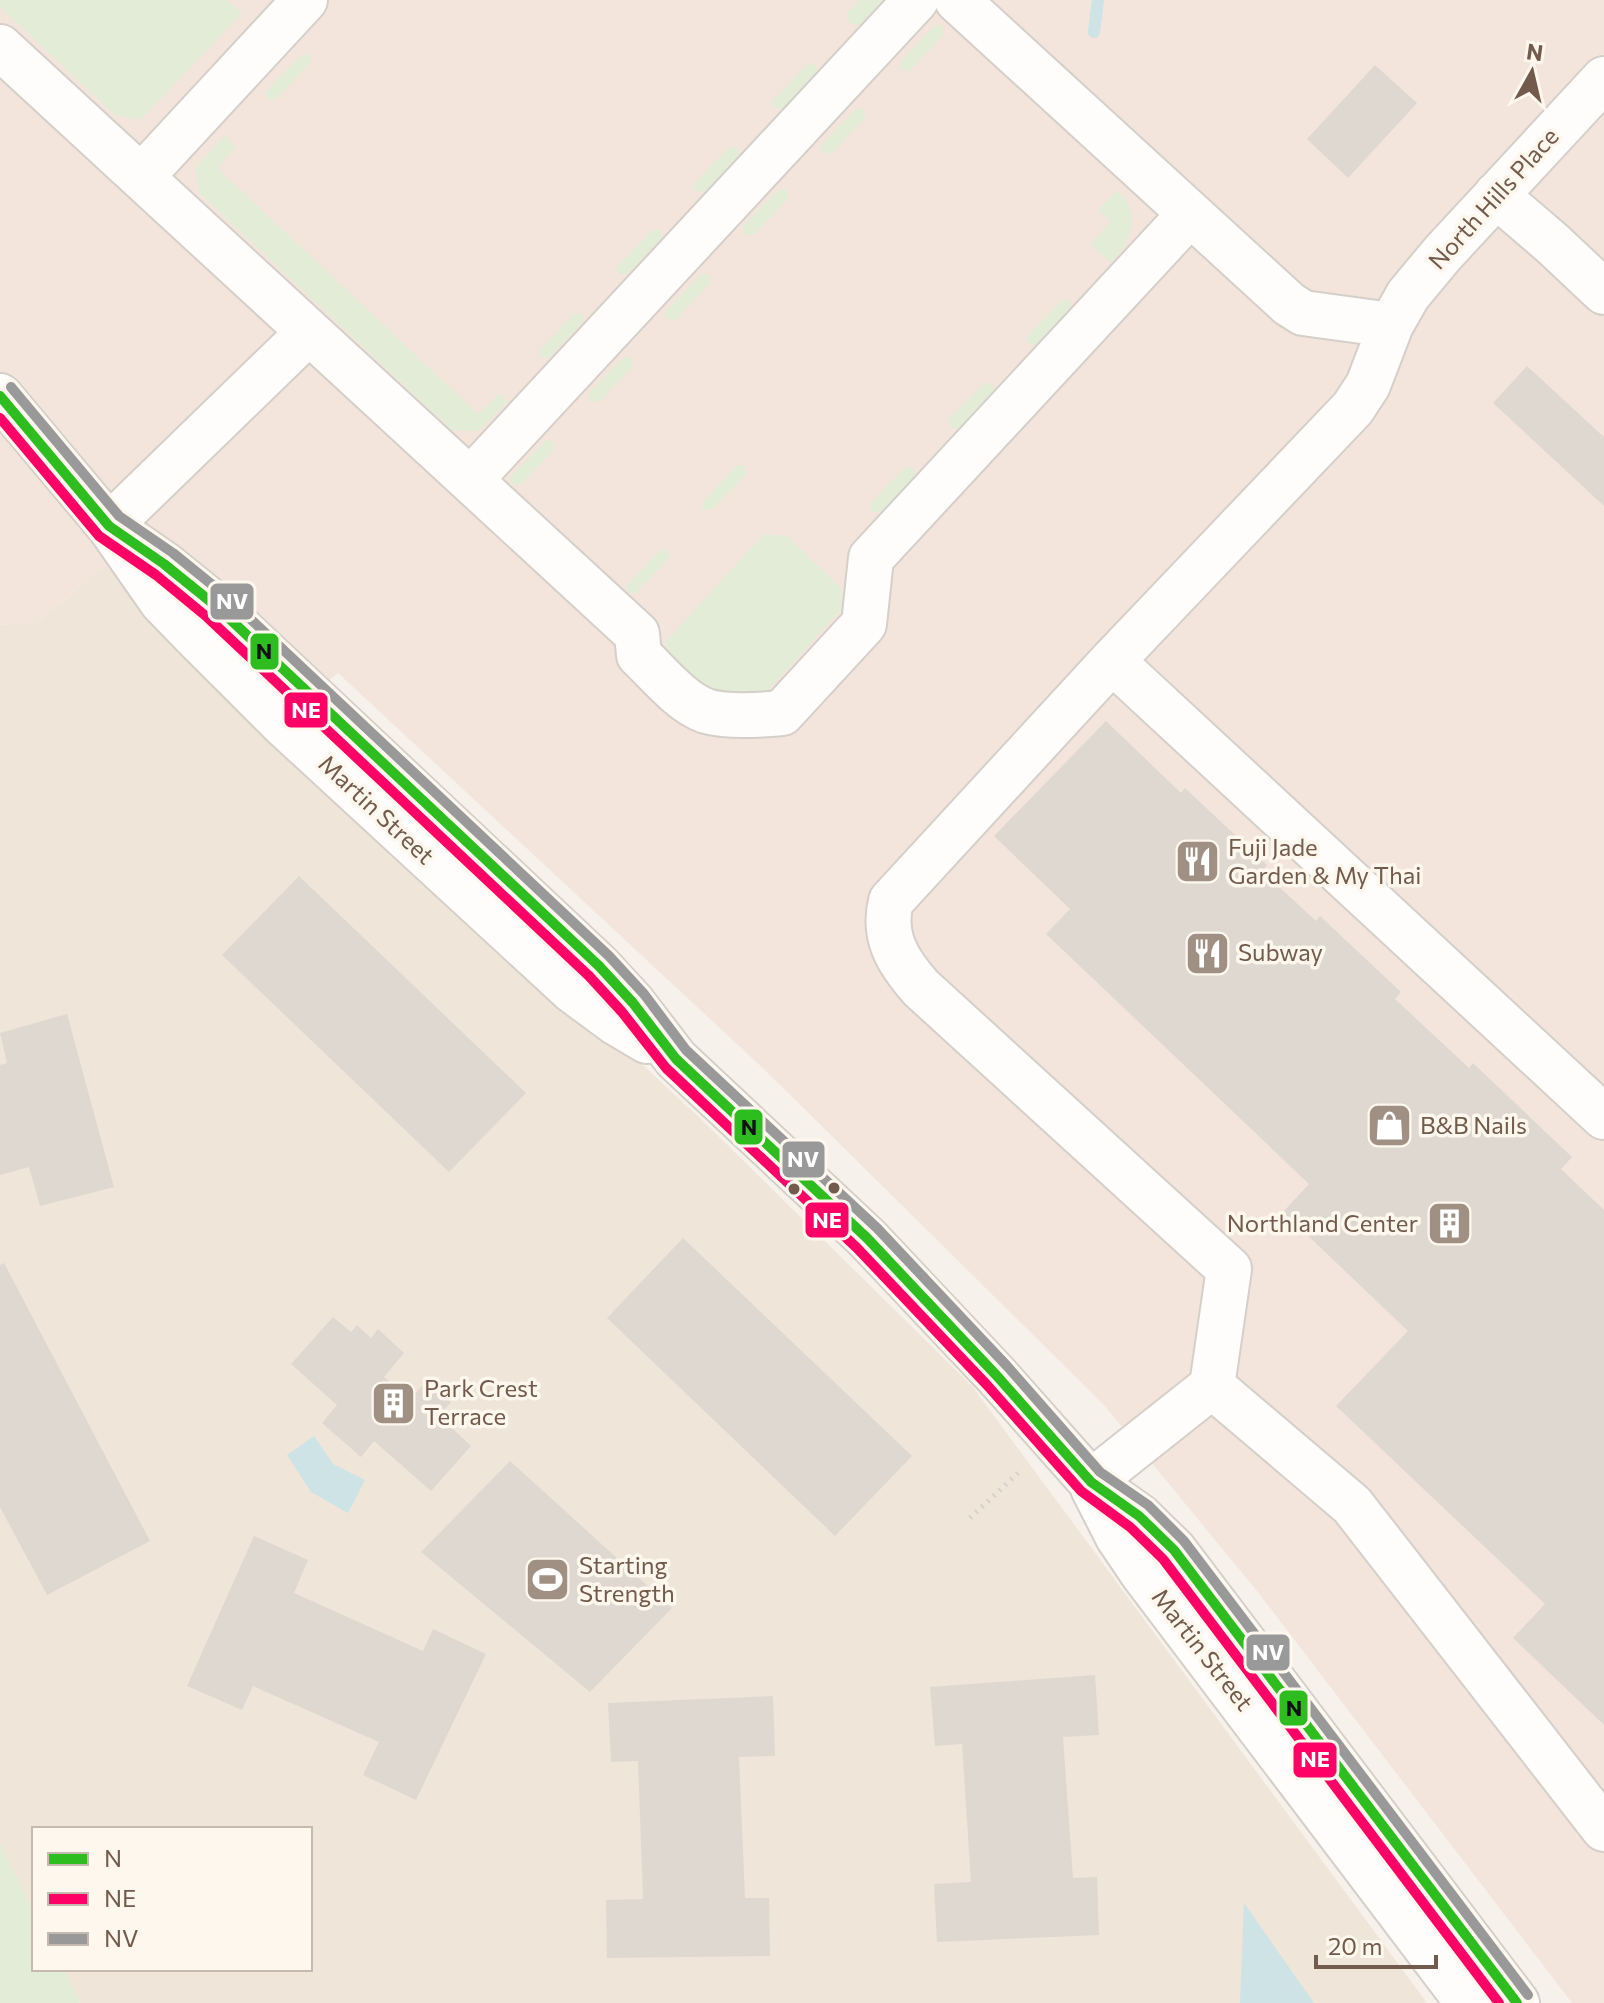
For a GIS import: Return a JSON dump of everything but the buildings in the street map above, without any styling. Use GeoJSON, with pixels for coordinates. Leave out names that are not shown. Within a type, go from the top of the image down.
{"type":"FeatureCollection","features":[{"type":"Feature","properties":{"kind":"street"},"geometry":{"type":"LineString","coordinates":[[141,177],[305,0]]}},
{"type":"Feature","properties":{"kind":"street"},"geometry":{"type":"LineString","coordinates":[[470,480],[916,0]]}},
{"type":"Feature","properties":{"kind":"street"},"geometry":{"type":"LineString","coordinates":[[957,0],[1289,304],[1303,313],[1391,325]]}},
{"type":"Feature","properties":{"kind":"street"},"geometry":{"type":"LineString","coordinates":[[0,47],[637,634],[639,655],[692,704],[709,712],[782,713],[864,624],[871,558],[1190,214]]}},
{"type":"Feature","properties":{"kind":"street","name":"North Hills Place"},"geometry":{"type":"LineString","coordinates":[[1212,1386],[1229,1269],[921,988],[896,957],[889,935],[891,901],[1112,661],[1353,408],[1377,367],[1391,325],[1408,295],[1604,79]]}},
{"type":"Feature","properties":{"kind":"street"},"geometry":{"type":"LineString","coordinates":[[1496,195],[1604,292]]}},
{"type":"Feature","properties":{"kind":"street"},"geometry":{"type":"LineString","coordinates":[[109,526],[309,332]]}},
{"type":"Feature","properties":{"kind":"street","name":"Martin Street"},"geometry":{"type":"LineString","coordinates":[[0,396],[109,526],[164,564],[216,606],[599,966],[633,1003],[676,1059],[867,1238],[997,1376],[1091,1482],[1139,1516],[1174,1550],[1517,2003]]}},
{"type":"Feature","properties":{"kind":"street"},"geometry":{"type":"LineString","coordinates":[[1112,661],[1604,1117]]}},
{"type":"Feature","properties":{"kind":"street"},"geometry":{"type":"LineString","coordinates":[[1091,1482],[1212,1386],[1352,1505],[1604,1829]]}},
{"type":"Feature","properties":{"kind":"street","name":"Martin Street"},"geometry":{"type":"LineString","coordinates":[[1091,1482],[1118,1537],[1143,1574],[1468,2003]]}},
{"type":"Feature","properties":{"kind":"path"},"geometry":{"type":"LineString","coordinates":[[970,1518],[1018,1473]]}},
{"type":"Feature","properties":{"kind":"shaded area"},"geometry":{"type":"Polygon","coordinates":[[[0,0],[1604,0],[1604,2003],[1572,2003],[1257,1591],[1104,1405],[767,1072],[338,673],[275,725],[104,565],[40,621],[0,625],[0,0]]]}},
{"type":"Feature","properties":{"kind":"shaded area","name":"Park Crest Terrace"},"geometry":{"type":"Polygon","coordinates":[[[104,565],[702,1120],[972,1386],[1427,2003],[80,2003],[64,1971],[312,1971],[312,1827],[32,1827],[32,1908],[0,1844],[0,625],[40,621],[104,565]]]}},
{"type":"Feature","properties":{"kind":"shaded area"},"geometry":{"type":"Polygon","coordinates":[[[314,1436],[333,1464],[365,1480],[348,1513],[311,1492],[287,1455],[314,1436]]]}},
{"type":"Feature","properties":{"kind":"shaded area"},"geometry":{"type":"Polygon","coordinates":[[[1244,1903],[1314,2003],[1240,2003],[1244,1903]]]}},
{"type":"Feature","properties":{"kind":"green space"},"geometry":{"type":"Polygon","coordinates":[[[0,0],[227,0],[242,13],[141,119],[116,116],[0,7],[0,0]]]}},
{"type":"Feature","properties":{"kind":"green space"},"geometry":{"type":"Polygon","coordinates":[[[859,0],[885,0],[861,25],[849,23],[847,13],[859,0]]]}},
{"type":"Feature","properties":{"kind":"green space"},"geometry":{"type":"Polygon","coordinates":[[[942,25],[944,34],[909,71],[900,69],[899,63],[934,26],[942,25]]]}},
{"type":"Feature","properties":{"kind":"green space"},"geometry":{"type":"Polygon","coordinates":[[[309,54],[311,62],[276,99],[267,99],[266,91],[301,56],[309,54]]]}},
{"type":"Feature","properties":{"kind":"green space"},"geometry":{"type":"Polygon","coordinates":[[[816,64],[818,72],[783,109],[774,108],[772,101],[807,65],[816,64]]]}},
{"type":"Feature","properties":{"kind":"green space"},"geometry":{"type":"Polygon","coordinates":[[[864,108],[866,117],[831,154],[822,152],[821,145],[856,109],[864,108]]]}},
{"type":"Feature","properties":{"kind":"green space"},"geometry":{"type":"Polygon","coordinates":[[[225,135],[236,147],[217,168],[478,414],[500,393],[507,402],[479,431],[452,430],[199,193],[195,168],[225,135]]]}},
{"type":"Feature","properties":{"kind":"green space"},"geometry":{"type":"Polygon","coordinates":[[[737,147],[739,155],[705,192],[695,191],[694,184],[729,148],[737,147]]]}},
{"type":"Feature","properties":{"kind":"green space"},"geometry":{"type":"Polygon","coordinates":[[[786,189],[788,198],[754,235],[744,234],[743,226],[778,190],[786,189]]]}},
{"type":"Feature","properties":{"kind":"green space"},"geometry":{"type":"Polygon","coordinates":[[[1117,191],[1130,209],[1132,218],[1124,246],[1111,263],[1090,244],[1111,222],[1098,210],[1117,191]]]}},
{"type":"Feature","properties":{"kind":"green space"},"geometry":{"type":"Polygon","coordinates":[[[660,229],[662,238],[627,274],[618,274],[617,267],[651,231],[660,229]]]}},
{"type":"Feature","properties":{"kind":"green space"},"geometry":{"type":"Polygon","coordinates":[[[708,274],[710,283],[675,320],[666,318],[665,312],[700,275],[708,274]]]}},
{"type":"Feature","properties":{"kind":"green space"},"geometry":{"type":"Polygon","coordinates":[[[1070,299],[1072,309],[1037,345],[1028,344],[1026,337],[1061,301],[1070,299]]]}},
{"type":"Feature","properties":{"kind":"green space"},"geometry":{"type":"Polygon","coordinates":[[[582,313],[584,321],[549,358],[540,357],[539,350],[574,314],[582,313]]]}},
{"type":"Feature","properties":{"kind":"green space"},"geometry":{"type":"Polygon","coordinates":[[[632,357],[633,366],[599,402],[589,402],[588,394],[623,358],[632,357]]]}},
{"type":"Feature","properties":{"kind":"green space"},"geometry":{"type":"Polygon","coordinates":[[[992,383],[994,392],[959,429],[950,427],[948,420],[983,384],[992,383]]]}},
{"type":"Feature","properties":{"kind":"green space"},"geometry":{"type":"Polygon","coordinates":[[[553,440],[555,448],[521,485],[512,484],[510,477],[545,441],[553,440]]]}},
{"type":"Feature","properties":{"kind":"green space"},"geometry":{"type":"Polygon","coordinates":[[[745,465],[747,474],[712,510],[703,510],[702,503],[736,466],[745,465]]]}},
{"type":"Feature","properties":{"kind":"green space"},"geometry":{"type":"Polygon","coordinates":[[[913,467],[915,476],[881,512],[871,512],[870,504],[905,468],[913,467]]]}},
{"type":"Feature","properties":{"kind":"green space"},"geometry":{"type":"Polygon","coordinates":[[[764,534],[787,536],[841,588],[844,606],[761,698],[708,700],[668,656],[666,641],[764,534]]]}},
{"type":"Feature","properties":{"kind":"green space"},"geometry":{"type":"Polygon","coordinates":[[[668,549],[670,557],[636,593],[627,593],[626,586],[660,550],[668,549]]]}},
{"type":"Feature","properties":{"kind":"green space"},"geometry":{"type":"Polygon","coordinates":[[[0,1844],[32,1908],[32,1971],[64,1971],[80,2003],[0,2003],[0,1844]]]}},
{"type":"Feature","properties":{"kind":"waterway"},"geometry":{"type":"LineString","coordinates":[[1094,32],[1098,0]]}},
{"type":"Feature","properties":{"kind":"transit line","name":"NV"},"geometry":{"type":"LineString","coordinates":[[11,387],[119,516],[173,553],[226,596],[609,956],[644,994],[686,1050],[877,1228],[1007,1366],[1100,1472],[1148,1505],[1184,1541],[1528,1995]]}},
{"type":"Feature","properties":{"kind":"transit line","name":"N"},"geometry":{"type":"LineString","coordinates":[[0,396],[109,526],[164,564],[216,606],[599,966],[633,1003],[676,1059],[867,1238],[997,1376],[1091,1482],[1139,1516],[1174,1550],[1517,2003]]}},
{"type":"Feature","properties":{"kind":"transit line","name":"NE"},"geometry":{"type":"LineString","coordinates":[[0,418],[99,536],[156,575],[207,617],[589,976],[666,1068],[857,1248],[987,1385],[1081,1491],[1130,1527],[1163,1559],[1499,2003]]}},
{"type":"Feature","properties":{"kind":"place","name":"Fuji Jade Garden & My Thai"},"geometry":{"type":"Point","coordinates":[1197,862]}},
{"type":"Feature","properties":{"kind":"place","name":"Subway"},"geometry":{"type":"Point","coordinates":[1207,953]}},
{"type":"Feature","properties":{"kind":"place","name":"B&B Nails"},"geometry":{"type":"Point","coordinates":[1389,1126]}},
{"type":"Feature","properties":{"kind":"place","name":"Northland Center"},"geometry":{"type":"Point","coordinates":[1449,1224]}},
{"type":"Feature","properties":{"kind":"place","name":"Park Crest Terrace"},"geometry":{"type":"Point","coordinates":[393,1403]}},
{"type":"Feature","properties":{"kind":"place","name":"Starting Strength"},"geometry":{"type":"Point","coordinates":[548,1580]}}]}
